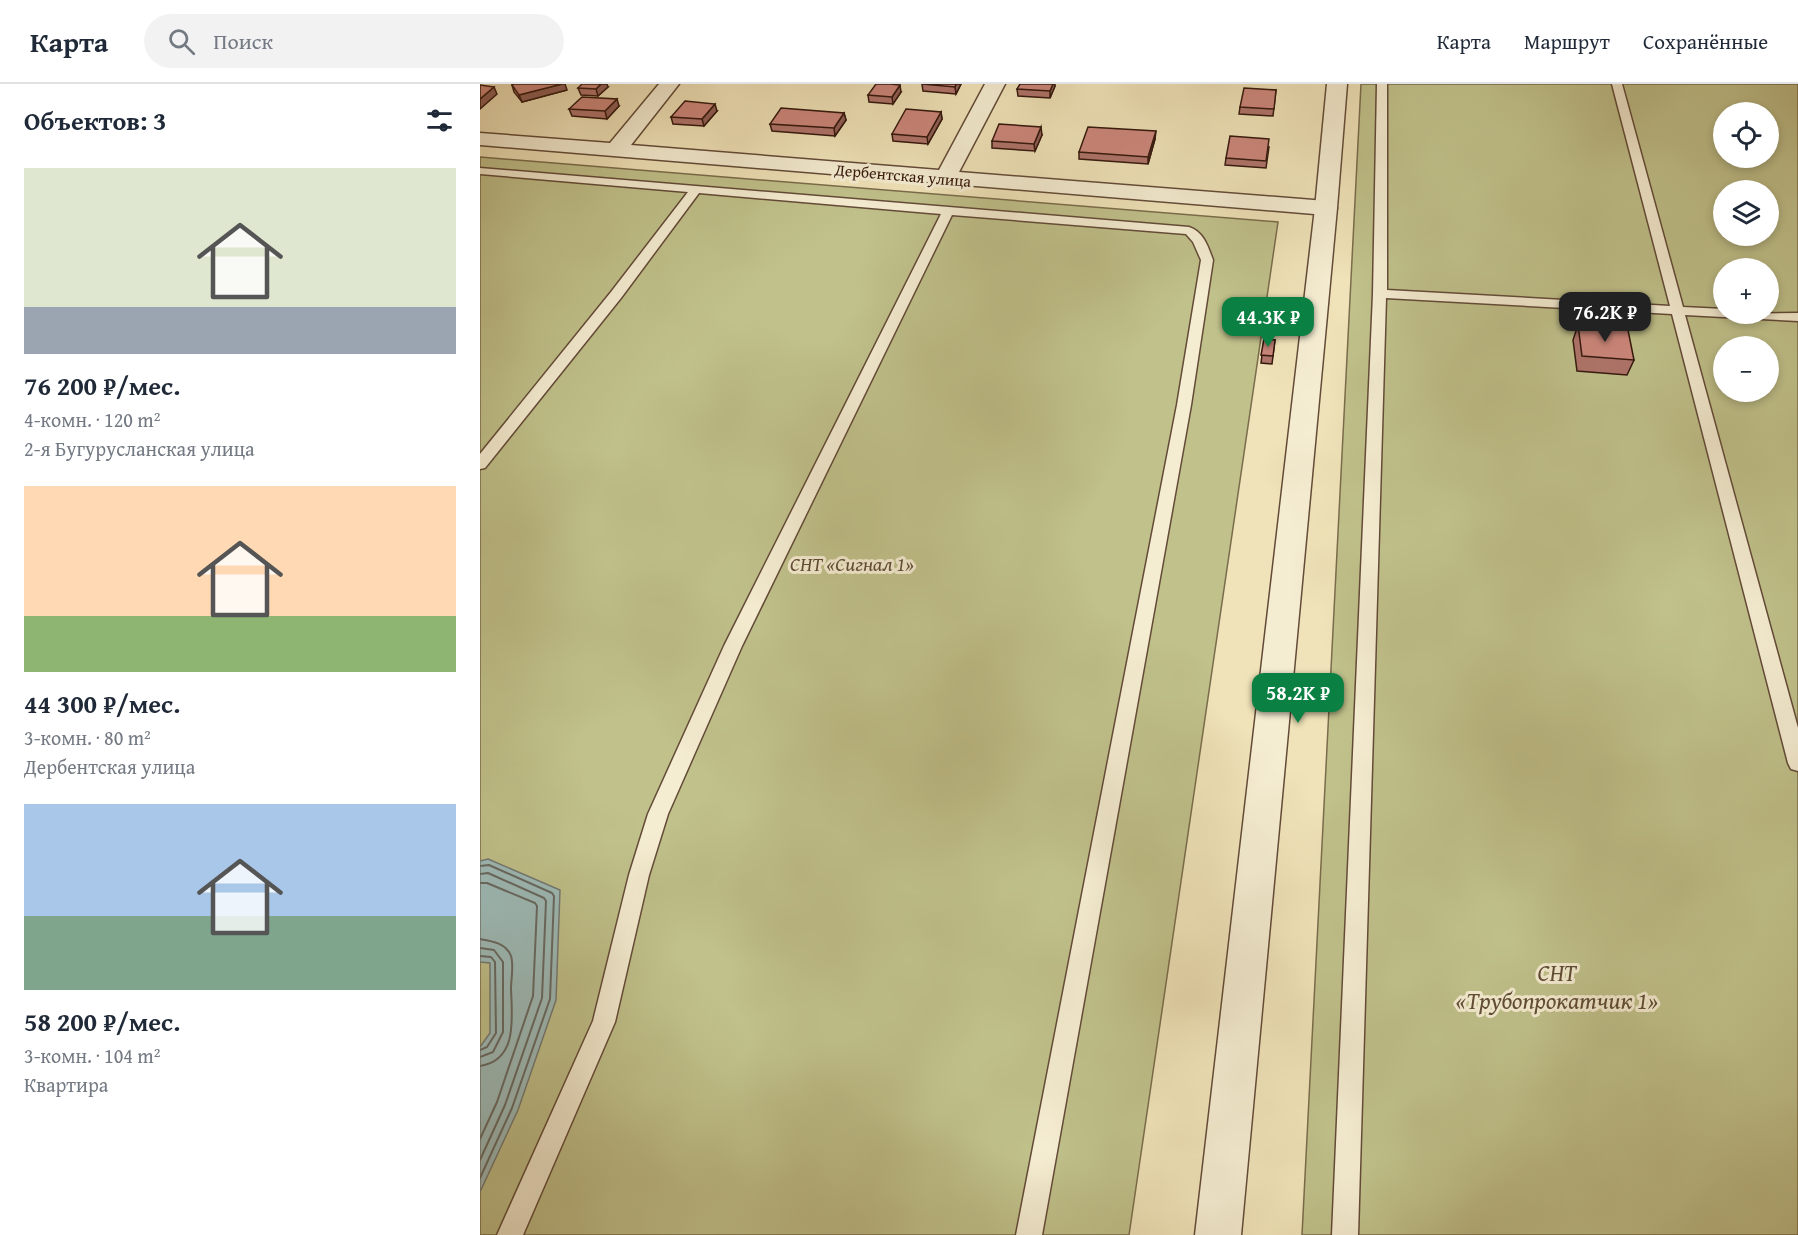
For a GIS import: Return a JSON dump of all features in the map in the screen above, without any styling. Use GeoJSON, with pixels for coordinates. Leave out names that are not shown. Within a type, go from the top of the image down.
{"type":"FeatureCollection","features":[{"type":"Feature","properties":{"kind":"street"},"geometry":{"type":"LineString","coordinates":[[615,151],[669,84]]}},
{"type":"Feature","properties":{"kind":"street"},"geometry":{"type":"LineString","coordinates":[[945,178],[995,84]]}},
{"type":"Feature","properties":{"kind":"street"},"geometry":{"type":"LineString","coordinates":[[1218,1235],[1326,208],[1337,84]]}},
{"type":"Feature","properties":{"kind":"street","name":"Дербентская улица"},"geometry":{"type":"LineString","coordinates":[[480,139],[1326,208]]}},
{"type":"Feature","properties":{"kind":"lane"},"geometry":{"type":"LineString","coordinates":[[1345,1235],[1380,294],[1382,84]]}},
{"type":"Feature","properties":{"kind":"lane"},"geometry":{"type":"LineString","coordinates":[[1617,84],[1798,763]]}},
{"type":"Feature","properties":{"kind":"lane"},"geometry":{"type":"LineString","coordinates":[[480,171],[1189,231],[1199,240],[1207,260],[1182,416],[1029,1235]]}},
{"type":"Feature","properties":{"kind":"lane"},"geometry":{"type":"LineString","coordinates":[[480,464],[616,295],[696,189]]}},
{"type":"Feature","properties":{"kind":"lane"},"geometry":{"type":"LineString","coordinates":[[510,1235],[604,1022],[639,875],[658,814],[733,646],[949,209]]}},
{"type":"Feature","properties":{"kind":"lane"},"geometry":{"type":"LineString","coordinates":[[1380,294],[1713,312]]}},
{"type":"Feature","properties":{"kind":"lane"},"geometry":{"type":"LineString","coordinates":[[1779,316],[1798,317]]}},
{"type":"Feature","properties":{"kind":"green space","name":"СНТ «Трубопрокатчик 1»"},"geometry":{"type":"Polygon","coordinates":[[[1361,84],[1798,84],[1798,1235],[1302,1235],[1361,84]]]}},
{"type":"Feature","properties":{"kind":"green space","name":"СНТ «Сигнал 1»"},"geometry":{"type":"Polygon","coordinates":[[[480,157],[1278,222],[1129,1235],[480,1235],[480,157]]]}},
{"type":"Feature","properties":{"kind":"water"},"geometry":{"type":"Polygon","coordinates":[[[488,859],[560,890],[556,1000],[518,1110],[480,1192],[480,1047],[490,1033],[490,963],[480,962],[480,861],[488,859]]]}},
{"type":"Feature","properties":{"kind":"building"},"geometry":{"type":"Polygon","coordinates":[[[562,84],[519,95],[512,85],[562,84]]]}},
{"type":"Feature","properties":{"kind":"building"},"geometry":{"type":"Polygon","coordinates":[[[582,84],[601,84],[596,89],[578,88],[582,84]]]}},
{"type":"Feature","properties":{"kind":"building"},"geometry":{"type":"Polygon","coordinates":[[[876,84],[900,85],[892,97],[868,95],[876,84]]]}},
{"type":"Feature","properties":{"kind":"building"},"geometry":{"type":"Polygon","coordinates":[[[922,84],[956,84],[955,87],[922,84]]]}},
{"type":"Feature","properties":{"kind":"building"},"geometry":{"type":"Polygon","coordinates":[[[1020,84],[1053,84],[1050,91],[1017,89],[1020,84]]]}},
{"type":"Feature","properties":{"kind":"building"},"geometry":{"type":"Polygon","coordinates":[[[480,85],[494,87],[480,99],[480,85]]]}},
{"type":"Feature","properties":{"kind":"building"},"geometry":{"type":"Polygon","coordinates":[[[1244,88],[1276,90],[1274,109],[1240,107],[1244,88]]]}},
{"type":"Feature","properties":{"kind":"building"},"geometry":{"type":"Polygon","coordinates":[[[582,97],[617,99],[605,111],[569,109],[582,97]]]}},
{"type":"Feature","properties":{"kind":"building"},"geometry":{"type":"Polygon","coordinates":[[[685,101],[715,104],[702,119],[671,117],[685,101]]]}},
{"type":"Feature","properties":{"kind":"building"},"geometry":{"type":"Polygon","coordinates":[[[781,108],[844,113],[834,128],[770,124],[781,108]]]}},
{"type":"Feature","properties":{"kind":"building"},"geometry":{"type":"Polygon","coordinates":[[[906,109],[941,112],[927,137],[892,134],[906,109]]]}},
{"type":"Feature","properties":{"kind":"building"},"geometry":{"type":"Polygon","coordinates":[[[999,124],[1041,127],[1034,144],[992,141],[999,124]]]}},
{"type":"Feature","properties":{"kind":"building"},"geometry":{"type":"Polygon","coordinates":[[[1088,127],[1156,131],[1148,157],[1079,152],[1088,127]]]}},
{"type":"Feature","properties":{"kind":"building"},"geometry":{"type":"Polygon","coordinates":[[[1230,136],[1269,139],[1266,161],[1226,158],[1230,136]]]}},
{"type":"Feature","properties":{"kind":"building"},"geometry":{"type":"Polygon","coordinates":[[[1578,325],[1628,330],[1634,360],[1582,356],[1578,325]]]}},
{"type":"Feature","properties":{"kind":"building"},"geometry":{"type":"Polygon","coordinates":[[[1264,339],[1275,340],[1273,356],[1261,355],[1264,339]]]}}]}
